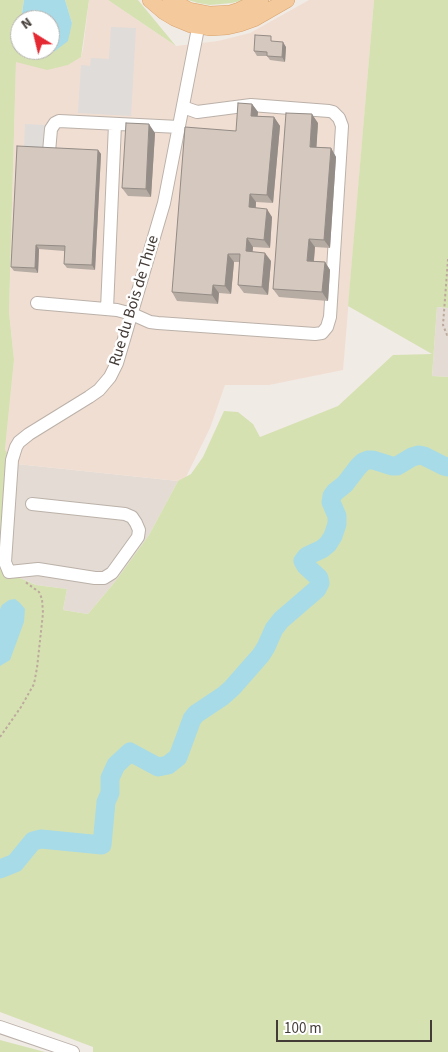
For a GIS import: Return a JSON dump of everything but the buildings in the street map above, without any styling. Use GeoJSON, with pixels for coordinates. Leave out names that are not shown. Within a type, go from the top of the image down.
{"type":"FeatureCollection","features":[{"type":"Feature","properties":{"kind":"main road"},"geometry":{"type":"LineString","coordinates":[[150,0],[164,12],[184,23],[230,13],[261,0]]}},
{"type":"Feature","properties":{"kind":"main road"},"geometry":{"type":"LineString","coordinates":[[170,0],[211,28],[227,27],[254,19],[287,0]]}},
{"type":"Feature","properties":{"kind":"street","name":"Rue du Bois de Thue"},"geometry":{"type":"LineString","coordinates":[[9,572],[4,559],[12,460],[16,446],[29,434],[99,390],[107,381],[117,362],[164,203],[200,20]]}},
{"type":"Feature","properties":{"kind":"street"},"geometry":{"type":"LineString","coordinates":[[37,303],[107,309],[132,314],[154,322],[315,334],[327,328],[330,317],[342,126],[339,118],[329,111],[251,105],[197,112],[183,107]]}},
{"type":"Feature","properties":{"kind":"street"},"geometry":{"type":"LineString","coordinates":[[49,152],[50,131],[59,121],[179,128]]}},
{"type":"Feature","properties":{"kind":"street"},"geometry":{"type":"LineString","coordinates":[[107,309],[115,124]]}},
{"type":"Feature","properties":{"kind":"street"},"geometry":{"type":"LineString","coordinates":[[9,572],[38,569],[104,578],[112,572],[138,537],[139,530],[136,522],[125,514],[32,504]]}},
{"type":"Feature","properties":{"kind":"street"},"geometry":{"type":"LineString","coordinates":[[0,1027],[73,1052]]}},
{"type":"Feature","properties":{"kind":"path"},"geometry":{"type":"LineString","coordinates":[[448,259],[443,325],[448,335]]}},
{"type":"Feature","properties":{"kind":"path"},"geometry":{"type":"LineString","coordinates":[[0,737],[34,684],[43,613],[42,599],[39,592],[9,572]]}},
{"type":"Feature","properties":{"kind":"shaded area"},"geometry":{"type":"Polygon","coordinates":[[[89,0],[108,0],[176,46],[218,41],[250,33],[309,0],[374,0],[343,370],[269,385],[225,385],[210,428],[185,479],[178,481],[17,464],[5,450],[14,360],[9,312],[16,62],[81,57],[89,0]]]}},
{"type":"Feature","properties":{"kind":"shaded area"},"geometry":{"type":"Polygon","coordinates":[[[111,27],[136,28],[131,116],[78,113],[81,65],[90,66],[91,58],[109,59],[111,27]]]}},
{"type":"Feature","properties":{"kind":"shaded area"},"geometry":{"type":"Polygon","coordinates":[[[25,124],[45,125],[43,151],[24,151],[25,124]]]}},
{"type":"Feature","properties":{"kind":"shaded area"},"geometry":{"type":"Polygon","coordinates":[[[437,307],[448,308],[448,377],[432,376],[437,307]]]}},
{"type":"Feature","properties":{"kind":"shaded area"},"geometry":{"type":"Polygon","coordinates":[[[17,464],[178,481],[149,535],[114,583],[88,614],[63,610],[67,589],[36,585],[20,578],[11,561],[17,464]]]}},
{"type":"Feature","properties":{"kind":"green space"},"geometry":{"type":"Polygon","coordinates":[[[0,0],[24,0],[22,10],[10,10],[10,60],[60,60],[60,43],[72,23],[65,0],[89,0],[81,57],[68,65],[47,70],[16,62],[9,312],[14,360],[5,450],[17,464],[11,561],[20,578],[36,585],[67,589],[63,610],[88,614],[114,583],[149,535],[178,481],[191,474],[203,457],[224,411],[238,412],[253,424],[260,437],[338,406],[393,355],[432,354],[348,306],[374,0],[448,0],[448,308],[437,307],[432,376],[448,377],[448,1052],[93,1052],[93,1047],[0,1012],[0,0]]]}},
{"type":"Feature","properties":{"kind":"green space"},"geometry":{"type":"Polygon","coordinates":[[[108,0],[138,0],[176,46],[108,0]]]}},
{"type":"Feature","properties":{"kind":"green space"},"geometry":{"type":"Polygon","coordinates":[[[188,0],[244,0],[210,5],[188,0]]]}},
{"type":"Feature","properties":{"kind":"green space"},"geometry":{"type":"Polygon","coordinates":[[[0,1040],[45,1052],[0,1052],[0,1040]]]}},
{"type":"Feature","properties":{"kind":"water"},"geometry":{"type":"Polygon","coordinates":[[[24,0],[65,0],[72,23],[68,41],[60,47],[60,10],[22,10],[24,0]]]}},
{"type":"Feature","properties":{"kind":"water"},"geometry":{"type":"Polygon","coordinates":[[[15,599],[25,609],[24,622],[10,660],[0,666],[0,609],[9,600],[15,599]]]}},
{"type":"Feature","properties":{"kind":"waterway"},"geometry":{"type":"LineString","coordinates":[[0,869],[15,863],[33,841],[41,839],[102,845],[106,802],[110,793],[110,778],[116,765],[130,752],[158,767],[168,765],[178,757],[192,719],[196,714],[232,688],[261,655],[274,629],[281,620],[317,589],[320,583],[319,578],[303,561],[307,556],[322,549],[333,536],[337,524],[337,516],[331,502],[332,496],[345,484],[363,462],[373,460],[397,466],[419,455],[448,467]]}}]}
